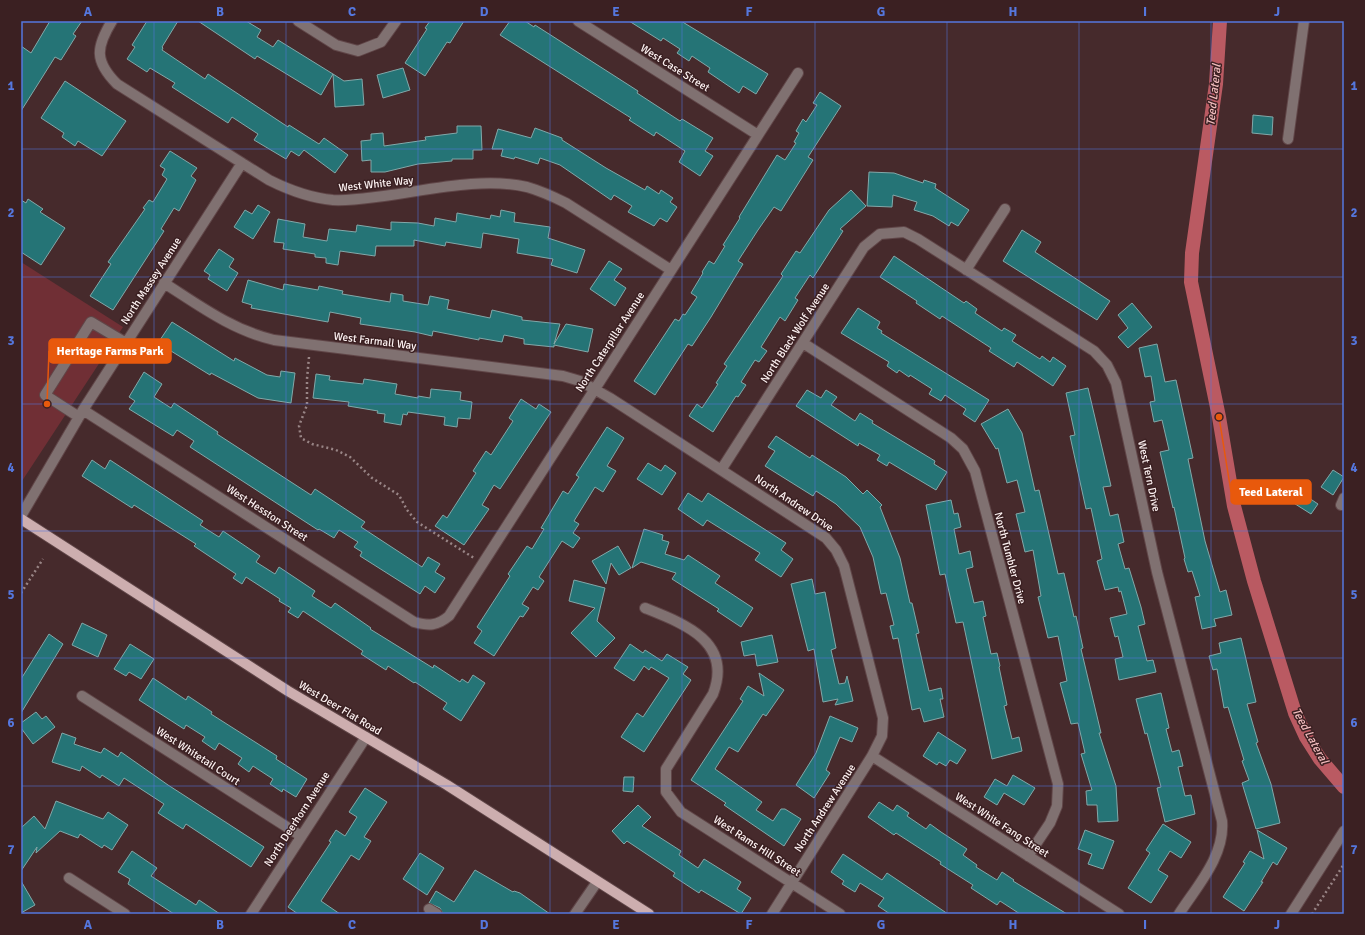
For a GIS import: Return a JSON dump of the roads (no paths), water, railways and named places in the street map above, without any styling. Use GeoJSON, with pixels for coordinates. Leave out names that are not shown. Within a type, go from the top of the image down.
{"type":"FeatureCollection","features":[{"type":"Feature","properties":{"kind":"main road","name":"West Deer Flat Road"},"geometry":{"type":"LineString","coordinates":[[21,517],[288,691],[447,785],[596,882],[649,914]]}},
{"type":"Feature","properties":{"kind":"street","name":"West White Way"},"geometry":{"type":"LineString","coordinates":[[112,21],[101,38],[100,56],[105,72],[117,84],[269,180],[288,190],[317,198],[349,200],[483,184],[506,184],[527,188],[548,194],[566,203],[671,270]]}},
{"type":"Feature","properties":{"kind":"street"},"geometry":{"type":"LineString","coordinates":[[298,21],[336,45],[358,51],[381,42],[396,21]]}},
{"type":"Feature","properties":{"kind":"street","name":"West Case Street"},"geometry":{"type":"LineString","coordinates":[[578,21],[758,135]]}},
{"type":"Feature","properties":{"kind":"street"},"geometry":{"type":"LineString","coordinates":[[1288,139],[1304,21]]}},
{"type":"Feature","properties":{"kind":"street","name":"North Caterpillar Avenue"},"geometry":{"type":"LineString","coordinates":[[440,623],[449,616],[798,73]]}},
{"type":"Feature","properties":{"kind":"street","name":"North Massey Avenue"},"geometry":{"type":"LineString","coordinates":[[21,517],[81,413],[242,163]]}},
{"type":"Feature","properties":{"kind":"street"},"geometry":{"type":"LineString","coordinates":[[966,270],[1005,209]]}},
{"type":"Feature","properties":{"kind":"street","name":"West Tern Drive"},"geometry":{"type":"LineString","coordinates":[[904,232],[918,239],[1094,352],[1107,365],[1116,383],[1157,572],[1222,821],[1222,842],[1216,856],[1179,914]]}},
{"type":"Feature","properties":{"kind":"street","name":"North Black Wolf Avenue"},"geometry":{"type":"LineString","coordinates":[[722,470],[864,247],[880,234],[904,232]]}},
{"type":"Feature","properties":{"kind":"street","name":"West Farmall Way"},"geometry":{"type":"LineString","coordinates":[[164,283],[223,321],[254,336],[274,340],[563,376],[580,381],[595,389]]}},
{"type":"Feature","properties":{"kind":"street","name":"West Hesston Street"},"geometry":{"type":"LineString","coordinates":[[126,343],[92,322],[45,395],[81,413],[414,622],[430,626],[440,623]]}},
{"type":"Feature","properties":{"kind":"street","name":"North Tumbler Drive"},"geometry":{"type":"LineString","coordinates":[[803,343],[951,438],[963,449],[975,471],[1058,784],[1057,806],[1050,823],[1028,856]]}},
{"type":"Feature","properties":{"kind":"street","name":"North Andrew Drive"},"geometry":{"type":"LineString","coordinates":[[595,389],[826,538],[836,550],[844,566],[883,718],[882,736],[872,756]]}},
{"type":"Feature","properties":{"kind":"street","name":"West Rams Hill Street"},"geometry":{"type":"LineString","coordinates":[[645,608],[677,621],[702,637],[713,650],[718,667],[718,681],[713,694],[666,769],[666,792],[681,812],[840,914]]}},
{"type":"Feature","properties":{"kind":"street","name":"West Whitetail Court"},"geometry":{"type":"LineString","coordinates":[[82,696],[301,836]]}},
{"type":"Feature","properties":{"kind":"street","name":"North Deerhorn Avenue"},"geometry":{"type":"LineString","coordinates":[[251,914],[366,737]]}},
{"type":"Feature","properties":{"kind":"street","name":"West White Fang Street"},"geometry":{"type":"LineString","coordinates":[[872,756],[1119,914]]}},
{"type":"Feature","properties":{"kind":"street","name":"North Andrew Avenue"},"geometry":{"type":"LineString","coordinates":[[772,914],[872,756]]}},
{"type":"Feature","properties":{"kind":"street"},"geometry":{"type":"LineString","coordinates":[[1291,914],[1344,831]]}},
{"type":"Feature","properties":{"kind":"street"},"geometry":{"type":"LineString","coordinates":[[69,878],[125,914]]}},
{"type":"Feature","properties":{"kind":"street"},"geometry":{"type":"LineString","coordinates":[[575,914],[596,882]]}},
{"type":"Feature","properties":{"kind":"waterway","name":"Teed Lateral"},"geometry":{"type":"LineString","coordinates":[[1220,21],[1216,84],[1192,253],[1191,282],[1219,417],[1234,506],[1254,581],[1295,713],[1306,737],[1320,759],[1344,787]]}},
{"type":"Feature","properties":{"kind":"place","name":"Heritage Farms Park"},"geometry":{"type":"Point","coordinates":[47,404]}},
{"type":"Feature","properties":{"kind":"place","name":"Teed Lateral"},"geometry":{"type":"Point","coordinates":[1219,417]}}]}
